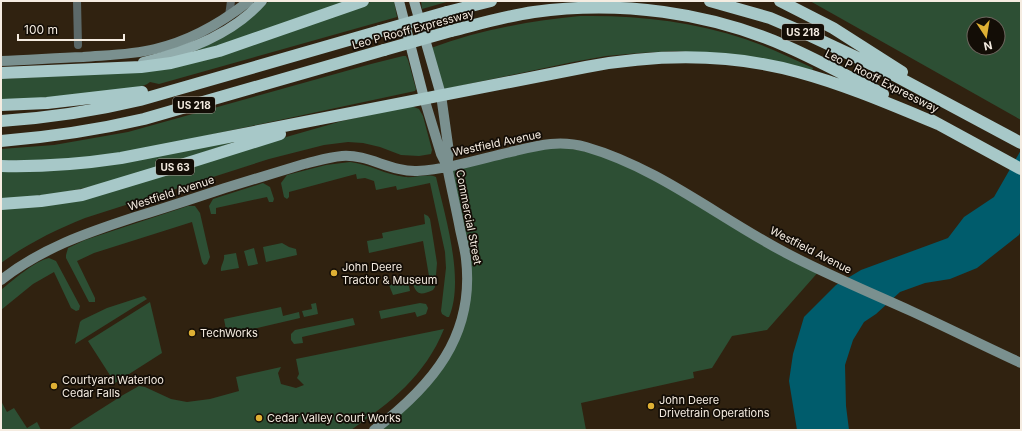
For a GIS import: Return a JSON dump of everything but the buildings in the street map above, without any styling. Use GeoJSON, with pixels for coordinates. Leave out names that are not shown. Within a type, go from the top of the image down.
{"type":"FeatureCollection","features":[{"type":"Feature","properties":{"kind":"highway"},"geometry":{"type":"LineString","coordinates":[[1,73],[141,67],[171,63],[219,51],[363,1]]}},
{"type":"Feature","properties":{"kind":"highway","name":"Leo P Rooff Expressway"},"geometry":{"type":"LineString","coordinates":[[1,121],[78,113],[110,107],[491,1]]}},
{"type":"Feature","properties":{"kind":"highway","name":"Leo P Rooff Expressway"},"geometry":{"type":"LineString","coordinates":[[710,1],[770,18],[893,71]]}},
{"type":"Feature","properties":{"kind":"highway"},"geometry":{"type":"LineString","coordinates":[[780,1],[833,28],[893,71],[966,114],[1021,143]]}},
{"type":"Feature","properties":{"kind":"highway","name":"Leo P Rooff Expressway"},"geometry":{"type":"LineString","coordinates":[[1,141],[56,136],[109,127],[144,119],[451,31],[514,16],[556,10],[605,7],[657,11],[714,22],[738,28],[765,38],[788,47],[882,98],[938,124],[1021,169]]}},
{"type":"Feature","properties":{"kind":"highway"},"geometry":{"type":"LineString","coordinates":[[441,95],[610,62],[648,58],[681,58],[740,61],[790,70],[882,98]]}},
{"type":"Feature","properties":{"kind":"highway"},"geometry":{"type":"LineString","coordinates":[[1,105],[76,101],[179,88]]}},
{"type":"Feature","properties":{"kind":"highway","name":"US 63"},"geometry":{"type":"LineString","coordinates":[[1,204],[41,201],[82,195],[346,114],[441,95]]}},
{"type":"Feature","properties":{"kind":"highway"},"geometry":{"type":"LineString","coordinates":[[1,166],[89,163],[346,114]]}},
{"type":"Feature","properties":{"kind":"main road"},"geometry":{"type":"LineString","coordinates":[[84,69],[140,62],[190,48],[206,41],[233,25],[246,16],[262,1]]}},
{"type":"Feature","properties":{"kind":"main road"},"geometry":{"type":"LineString","coordinates":[[399,1],[424,98]]}},
{"type":"Feature","properties":{"kind":"main road"},"geometry":{"type":"LineString","coordinates":[[414,1],[441,95]]}},
{"type":"Feature","properties":{"kind":"street"},"geometry":{"type":"LineString","coordinates":[[77,1],[78,45]]}},
{"type":"Feature","properties":{"kind":"street"},"geometry":{"type":"LineString","coordinates":[[229,16],[231,1]]}},
{"type":"Feature","properties":{"kind":"street"},"geometry":{"type":"LineString","coordinates":[[1,61],[123,54],[155,49],[190,37],[215,25],[249,1]]}},
{"type":"Feature","properties":{"kind":"street"},"geometry":{"type":"LineString","coordinates":[[441,95],[449,152],[447,166]]}},
{"type":"Feature","properties":{"kind":"street"},"geometry":{"type":"LineString","coordinates":[[424,98],[441,154],[447,166]]}},
{"type":"Feature","properties":{"kind":"street","name":"Westfield Avenue"},"geometry":{"type":"LineString","coordinates":[[1,280],[53,247],[82,235],[273,173],[329,158],[351,156],[363,158],[402,170],[416,171],[447,166],[547,144],[567,144],[584,147],[613,157],[648,172],[782,251],[1021,363]]}},
{"type":"Feature","properties":{"kind":"street","name":"Commercial Street"},"geometry":{"type":"LineString","coordinates":[[374,430],[425,386],[449,353],[463,317],[467,277],[466,258],[447,166]]}},
{"type":"Feature","properties":{"kind":"green space"},"geometry":{"type":"Polygon","coordinates":[[[269,1],[352,1],[237,42],[189,52],[257,12],[269,1]]]}},
{"type":"Feature","properties":{"kind":"green space"},"geometry":{"type":"Polygon","coordinates":[[[373,1],[394,1],[397,17],[159,84],[150,82],[125,90],[104,93],[1,100],[1,79],[125,72],[254,43],[373,1]]]}},
{"type":"Feature","properties":{"kind":"green space"},"geometry":{"type":"Polygon","coordinates":[[[421,1],[450,1],[422,9],[421,1]]]}},
{"type":"Feature","properties":{"kind":"green space"},"geometry":{"type":"Polygon","coordinates":[[[810,1],[1021,1],[1021,120],[810,1]]]}},
{"type":"Feature","properties":{"kind":"green space"},"geometry":{"type":"Polygon","coordinates":[[[580,16],[664,20],[705,28],[754,42],[813,68],[812,71],[721,54],[676,51],[639,53],[606,56],[445,89],[443,88],[431,48],[467,36],[504,27],[580,16]]]}},
{"type":"Feature","properties":{"kind":"green space"},"geometry":{"type":"Polygon","coordinates":[[[406,56],[408,60],[416,89],[415,91],[139,150],[71,160],[1,161],[1,149],[54,145],[128,132],[406,56]]]}},
{"type":"Feature","properties":{"kind":"green space"},"geometry":{"type":"Polygon","coordinates":[[[411,106],[419,109],[423,116],[432,150],[431,154],[419,156],[401,155],[380,147],[363,143],[348,142],[324,145],[269,159],[85,218],[42,238],[1,263],[1,208],[28,206],[224,155],[342,121],[411,106]]]}},
{"type":"Feature","properties":{"kind":"green space"},"geometry":{"type":"Polygon","coordinates":[[[253,136],[102,184],[60,193],[1,199],[1,170],[253,136]]]}},
{"type":"Feature","properties":{"kind":"green space"},"geometry":{"type":"Polygon","coordinates":[[[547,144],[613,157],[820,270],[767,330],[732,336],[712,368],[693,372],[694,378],[581,403],[586,430],[374,430],[449,353],[467,277],[447,166],[547,144]]]}},
{"type":"Feature","properties":{"kind":"green space"},"geometry":{"type":"Polygon","coordinates":[[[350,162],[398,176],[409,177],[429,175],[436,177],[452,248],[454,267],[455,285],[449,317],[442,314],[441,311],[446,268],[445,252],[430,183],[397,190],[396,186],[376,190],[374,181],[365,178],[357,179],[356,174],[289,192],[289,197],[287,199],[284,197],[281,183],[287,175],[326,165],[350,162]]]}},
{"type":"Feature","properties":{"kind":"green space"},"geometry":{"type":"Polygon","coordinates":[[[263,183],[270,187],[274,199],[273,202],[269,202],[267,197],[216,208],[216,214],[211,214],[209,206],[213,199],[263,183]]]}},
{"type":"Feature","properties":{"kind":"green space"},"geometry":{"type":"Polygon","coordinates":[[[188,206],[195,206],[200,213],[210,257],[207,264],[204,265],[202,262],[192,222],[94,253],[77,261],[95,298],[95,302],[89,302],[66,258],[68,248],[85,240],[188,206]]]}},
{"type":"Feature","properties":{"kind":"green space"},"geometry":{"type":"Polygon","coordinates":[[[424,214],[430,219],[437,263],[435,287],[433,290],[425,293],[419,293],[415,289],[412,281],[429,276],[423,241],[369,253],[367,241],[383,238],[382,233],[425,224],[424,214]]]}},
{"type":"Feature","properties":{"kind":"green space"},"geometry":{"type":"Polygon","coordinates":[[[282,243],[296,249],[297,255],[266,262],[263,247],[282,243]]]}},
{"type":"Feature","properties":{"kind":"green space"},"geometry":{"type":"Polygon","coordinates":[[[254,248],[258,264],[248,266],[244,251],[254,248]]]}},
{"type":"Feature","properties":{"kind":"green space"},"geometry":{"type":"Polygon","coordinates":[[[236,253],[239,268],[221,271],[224,255],[236,253]]]}},
{"type":"Feature","properties":{"kind":"green space"},"geometry":{"type":"Polygon","coordinates":[[[49,258],[56,261],[80,306],[79,310],[76,311],[71,308],[54,272],[33,284],[1,310],[1,290],[37,263],[49,258]]]}},
{"type":"Feature","properties":{"kind":"green space"},"geometry":{"type":"Polygon","coordinates":[[[408,281],[410,291],[393,295],[389,285],[408,281]]]}},
{"type":"Feature","properties":{"kind":"green space"},"geometry":{"type":"Polygon","coordinates":[[[144,296],[147,299],[75,344],[80,322],[82,320],[107,308],[144,296]]]}},
{"type":"Feature","properties":{"kind":"green space"},"geometry":{"type":"Polygon","coordinates":[[[150,302],[162,353],[115,383],[88,341],[150,302]]]}},
{"type":"Feature","properties":{"kind":"green space"},"geometry":{"type":"Polygon","coordinates":[[[316,303],[318,314],[304,317],[302,311],[312,309],[311,304],[316,303]]]}},
{"type":"Feature","properties":{"kind":"green space"},"geometry":{"type":"Polygon","coordinates":[[[420,303],[426,304],[428,308],[426,314],[417,317],[415,312],[381,319],[379,311],[420,303]]]}},
{"type":"Feature","properties":{"kind":"green space"},"geometry":{"type":"Polygon","coordinates":[[[281,307],[283,316],[299,312],[300,318],[227,335],[224,319],[281,307]]]}},
{"type":"Feature","properties":{"kind":"green space"},"geometry":{"type":"Polygon","coordinates":[[[353,318],[355,325],[302,337],[303,343],[294,344],[291,340],[291,334],[295,330],[353,318]]]}},
{"type":"Feature","properties":{"kind":"green space"},"geometry":{"type":"Polygon","coordinates":[[[444,329],[427,361],[417,374],[393,398],[351,430],[68,430],[139,386],[145,387],[171,399],[187,402],[210,399],[239,391],[236,377],[281,367],[278,373],[281,384],[296,388],[304,385],[297,378],[299,374],[296,359],[444,329]]]}},
{"type":"Feature","properties":{"kind":"green space"},"geometry":{"type":"Polygon","coordinates":[[[1,401],[7,412],[14,408],[27,428],[37,422],[41,430],[1,430],[1,401]]]}},
{"type":"Feature","properties":{"kind":"water"},"geometry":{"type":"Polygon","coordinates":[[[1021,150],[1021,231],[1019,235],[977,268],[950,279],[925,283],[900,292],[876,314],[864,322],[853,340],[845,365],[846,406],[849,430],[797,430],[789,381],[793,354],[804,317],[836,285],[861,270],[948,238],[964,217],[994,197],[1021,150]]]}},
{"type":"Feature","properties":{"kind":"place","name":"John Deere Tractor & Museum"},"geometry":{"type":"Point","coordinates":[334,273]}},
{"type":"Feature","properties":{"kind":"place","name":"TechWorks"},"geometry":{"type":"Point","coordinates":[192,333]}},
{"type":"Feature","properties":{"kind":"place","name":"Courtyard Waterloo Cedar Falls"},"geometry":{"type":"Point","coordinates":[54,386]}},
{"type":"Feature","properties":{"kind":"place","name":"John Deere Drivetrain Operations"},"geometry":{"type":"Point","coordinates":[651,406]}},
{"type":"Feature","properties":{"kind":"place","name":"Cedar Valley Court Works"},"geometry":{"type":"Point","coordinates":[259,418]}}]}
